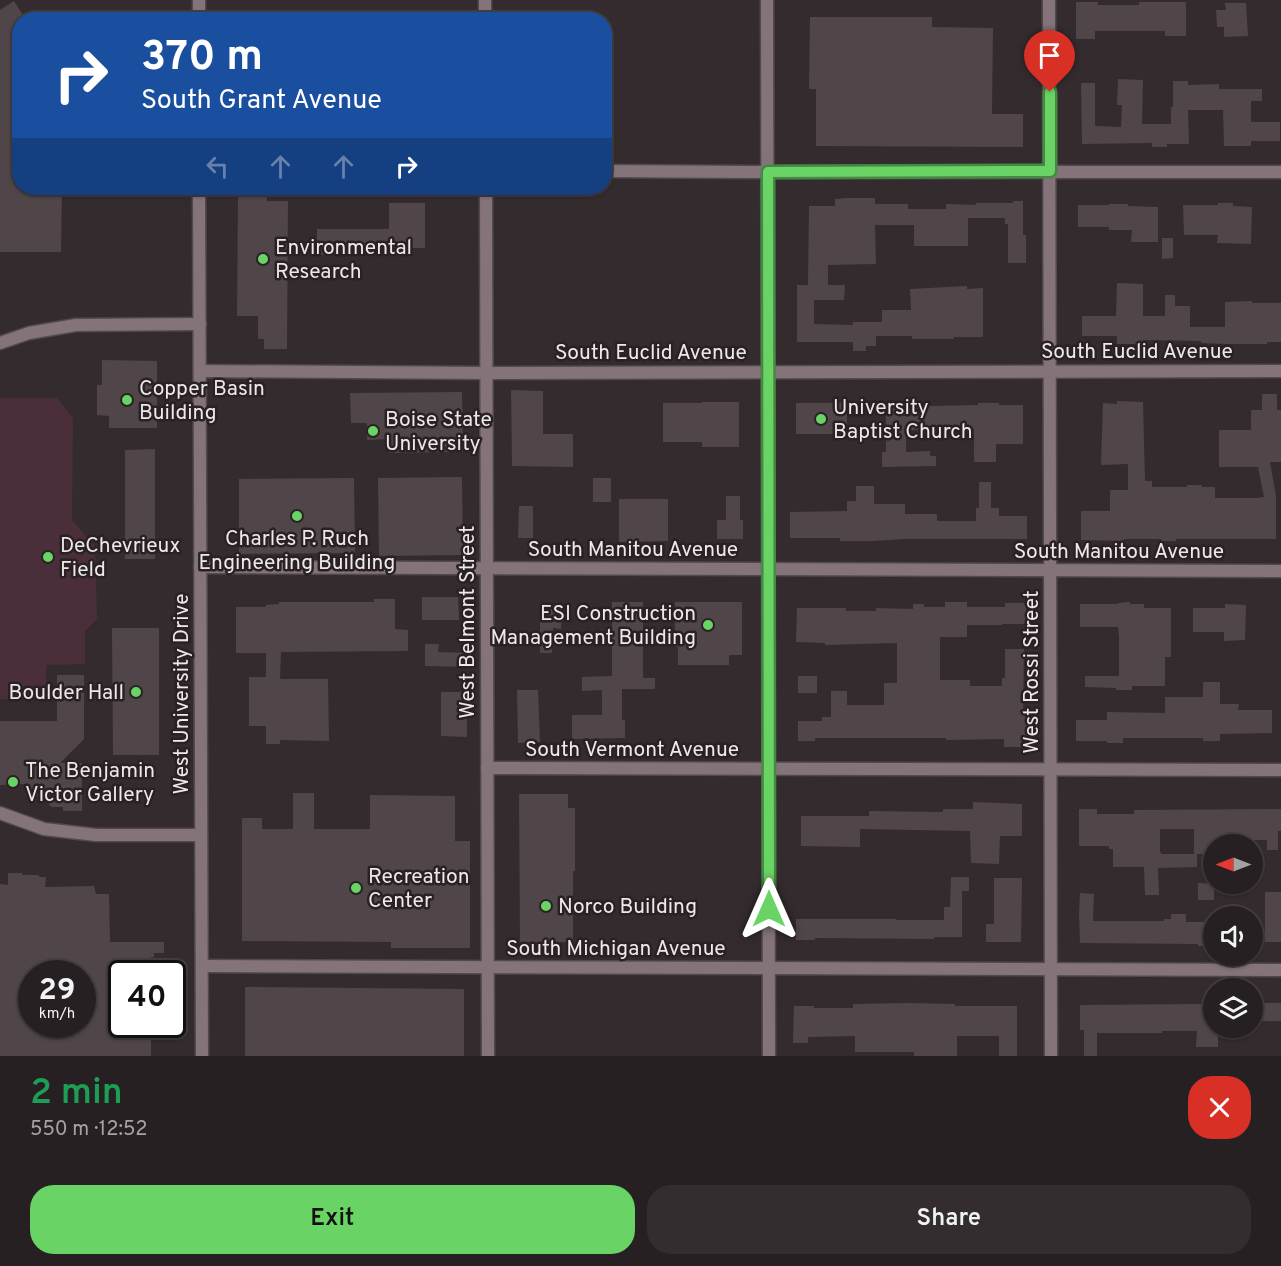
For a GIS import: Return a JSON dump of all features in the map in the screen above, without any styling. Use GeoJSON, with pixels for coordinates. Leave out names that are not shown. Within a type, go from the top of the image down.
{"type":"FeatureCollection","features":[{"type":"Feature","properties":{"kind":"street"},"geometry":{"type":"LineString","coordinates":[[767,0],[769,1056]]}},
{"type":"Feature","properties":{"kind":"street","name":"West Rossi Street"},"geometry":{"type":"LineString","coordinates":[[1049,0],[1051,1056]]}},
{"type":"Feature","properties":{"kind":"street"},"geometry":{"type":"LineString","coordinates":[[612,171],[1281,172]]}},
{"type":"Feature","properties":{"kind":"street","name":"West University Drive"},"geometry":{"type":"LineString","coordinates":[[199,195],[202,1056]]}},
{"type":"Feature","properties":{"kind":"street","name":"West Belmont Street"},"geometry":{"type":"LineString","coordinates":[[486,195],[488,1056]]}},
{"type":"Feature","properties":{"kind":"street"},"geometry":{"type":"LineString","coordinates":[[0,343],[29,333],[76,325],[200,324]]}},
{"type":"Feature","properties":{"kind":"street","name":"South Euclid Avenue"},"geometry":{"type":"LineString","coordinates":[[201,371],[486,373],[1281,371]]}},
{"type":"Feature","properties":{"kind":"street","name":"South Manitou Avenue"},"geometry":{"type":"LineString","coordinates":[[200,567],[1281,571]]}},
{"type":"Feature","properties":{"kind":"street","name":"South Vermont Avenue"},"geometry":{"type":"LineString","coordinates":[[487,768],[1281,771]]}},
{"type":"Feature","properties":{"kind":"street"},"geometry":{"type":"LineString","coordinates":[[0,813],[44,829],[96,835],[201,836]]}},
{"type":"Feature","properties":{"kind":"street","name":"South Michigan Avenue"},"geometry":{"type":"LineString","coordinates":[[202,966],[1281,970]]}},
{"type":"Feature","properties":{"kind":"shaded area","name":"DeChevrieux Field"},"geometry":{"type":"Polygon","coordinates":[[[0,398],[57,398],[73,418],[72,520],[95,547],[97,619],[85,631],[85,664],[46,665],[46,699],[0,699],[0,398]]]}},
{"type":"Feature","properties":{"kind":"building"},"geometry":{"type":"Polygon","coordinates":[[[14,1],[21,12],[12,12],[12,195],[62,195],[61,252],[0,252],[0,10],[14,1]]]}},
{"type":"Feature","properties":{"kind":"building"},"geometry":{"type":"Polygon","coordinates":[[[1076,2],[1098,2],[1098,5],[1139,5],[1139,2],[1186,2],[1186,36],[1165,36],[1165,31],[1095,31],[1095,39],[1076,39],[1076,2]]]}},
{"type":"Feature","properties":{"kind":"building"},"geometry":{"type":"Polygon","coordinates":[[[1225,3],[1246,3],[1248,36],[1224,37],[1224,27],[1217,27],[1216,10],[1226,10],[1225,3]]]}},
{"type":"Feature","properties":{"kind":"building"},"geometry":{"type":"Polygon","coordinates":[[[810,17],[932,17],[932,27],[993,28],[992,114],[1023,114],[1023,147],[816,146],[816,89],[809,89],[810,17]]]}},
{"type":"Feature","properties":{"kind":"building"},"geometry":{"type":"Polygon","coordinates":[[[1118,79],[1143,80],[1142,124],[1171,124],[1173,81],[1188,81],[1188,85],[1219,84],[1219,89],[1262,89],[1262,101],[1251,101],[1251,122],[1280,122],[1280,141],[1251,141],[1251,146],[1224,146],[1223,110],[1188,110],[1189,144],[1152,147],[1152,143],[1082,144],[1081,83],[1095,83],[1095,126],[1121,127],[1122,105],[1117,105],[1118,79]]]}},
{"type":"Feature","properties":{"kind":"building","name":"Environmental Research"},"geometry":{"type":"Polygon","coordinates":[[[238,195],[267,195],[267,201],[288,201],[287,349],[264,349],[264,339],[258,339],[258,316],[237,316],[238,195]]]}},
{"type":"Feature","properties":{"kind":"building"},"geometry":{"type":"Polygon","coordinates":[[[875,198],[875,204],[908,204],[908,209],[946,209],[946,204],[976,205],[976,203],[1023,201],[1026,263],[1008,263],[1008,224],[1005,224],[1005,218],[968,218],[968,246],[914,246],[914,225],[875,225],[876,264],[828,265],[828,285],[845,285],[844,300],[814,300],[814,324],[853,325],[853,322],[882,322],[882,310],[911,310],[910,289],[967,286],[967,289],[983,288],[983,337],[912,339],[912,336],[876,336],[876,346],[866,346],[866,351],[853,351],[853,342],[797,342],[797,285],[808,285],[809,206],[835,206],[835,199],[875,198]]]}},
{"type":"Feature","properties":{"kind":"building"},"geometry":{"type":"Polygon","coordinates":[[[389,203],[425,203],[425,248],[374,248],[374,254],[317,255],[317,229],[389,229],[389,203]]]}},
{"type":"Feature","properties":{"kind":"building"},"geometry":{"type":"Polygon","coordinates":[[[1218,203],[1252,207],[1251,244],[1217,243],[1218,235],[1184,235],[1183,205],[1218,205],[1218,203]]]}},
{"type":"Feature","properties":{"kind":"building"},"geometry":{"type":"Polygon","coordinates":[[[1078,205],[1158,207],[1158,242],[1131,242],[1132,230],[1078,227],[1078,205]]]}},
{"type":"Feature","properties":{"kind":"building"},"geometry":{"type":"Polygon","coordinates":[[[1162,238],[1173,238],[1173,258],[1162,259],[1162,238]]]}},
{"type":"Feature","properties":{"kind":"building"},"geometry":{"type":"Polygon","coordinates":[[[1117,283],[1143,284],[1143,316],[1165,316],[1165,295],[1175,295],[1175,306],[1190,306],[1190,327],[1225,327],[1225,302],[1281,303],[1281,342],[1225,344],[1201,343],[1201,341],[1143,340],[1143,344],[1117,344],[1117,336],[1082,336],[1082,316],[1116,316],[1117,283]]]}},
{"type":"Feature","properties":{"kind":"building","name":"Copper Basin Building"},"geometry":{"type":"Polygon","coordinates":[[[102,360],[157,361],[157,428],[109,428],[109,416],[97,415],[97,385],[102,385],[102,360]]]}},
{"type":"Feature","properties":{"kind":"building"},"geometry":{"type":"Polygon","coordinates":[[[511,390],[543,391],[543,434],[573,434],[573,467],[512,466],[511,390]]]}},
{"type":"Feature","properties":{"kind":"building"},"geometry":{"type":"Polygon","coordinates":[[[462,392],[463,452],[389,453],[389,439],[367,440],[367,423],[351,423],[350,393],[462,392]]]}},
{"type":"Feature","properties":{"kind":"building"},"geometry":{"type":"Polygon","coordinates":[[[1262,394],[1277,394],[1277,410],[1281,410],[1281,462],[1270,462],[1276,496],[1276,539],[1081,540],[1081,511],[1110,511],[1110,490],[1128,490],[1128,464],[1101,465],[1103,403],[1143,402],[1145,481],[1152,481],[1152,487],[1202,485],[1202,487],[1215,487],[1215,498],[1258,498],[1264,497],[1258,467],[1219,467],[1219,430],[1251,430],[1251,410],[1262,410],[1262,394]]]}},
{"type":"Feature","properties":{"kind":"building"},"geometry":{"type":"Polygon","coordinates":[[[739,402],[739,447],[702,447],[702,442],[663,442],[663,403],[739,402]]]}},
{"type":"Feature","properties":{"kind":"building","name":"University Baptist Church"},"geometry":{"type":"Polygon","coordinates":[[[796,403],[847,403],[847,434],[796,434],[796,403]]]}},
{"type":"Feature","properties":{"kind":"building"},"geometry":{"type":"Polygon","coordinates":[[[978,403],[1023,405],[1023,444],[996,444],[996,462],[974,462],[974,429],[906,430],[906,452],[930,451],[930,456],[936,456],[936,466],[882,467],[882,452],[886,452],[886,407],[978,405],[978,403]]]}},
{"type":"Feature","properties":{"kind":"building"},"geometry":{"type":"Polygon","coordinates":[[[155,449],[155,559],[125,559],[125,450],[155,449]]]}},
{"type":"Feature","properties":{"kind":"building"},"geometry":{"type":"Polygon","coordinates":[[[462,477],[463,555],[379,556],[378,478],[462,477]]]}},
{"type":"Feature","properties":{"kind":"building","name":"Charles P. Ruch Engineering Building"},"geometry":{"type":"Polygon","coordinates":[[[354,478],[355,553],[239,554],[239,479],[354,478]]]}},
{"type":"Feature","properties":{"kind":"building"},"geometry":{"type":"Polygon","coordinates":[[[593,478],[611,478],[611,502],[593,502],[593,478]]]}},
{"type":"Feature","properties":{"kind":"building"},"geometry":{"type":"Polygon","coordinates":[[[979,482],[991,482],[991,508],[999,508],[999,516],[1027,516],[1027,539],[840,541],[840,538],[790,538],[790,512],[847,511],[847,501],[856,501],[856,486],[874,486],[874,504],[905,504],[905,514],[937,514],[937,521],[976,521],[976,508],[979,508],[979,482]]]}},
{"type":"Feature","properties":{"kind":"building"},"geometry":{"type":"Polygon","coordinates":[[[726,496],[740,496],[743,539],[717,539],[717,520],[726,520],[726,496]]]}},
{"type":"Feature","properties":{"kind":"building"},"geometry":{"type":"Polygon","coordinates":[[[619,499],[668,499],[668,541],[619,542],[619,499]]]}},
{"type":"Feature","properties":{"kind":"building"},"geometry":{"type":"Polygon","coordinates":[[[519,506],[533,506],[533,538],[518,538],[519,506]]]}},
{"type":"Feature","properties":{"kind":"building"},"geometry":{"type":"Polygon","coordinates":[[[422,597],[458,597],[459,620],[422,620],[422,597]]]}},
{"type":"Feature","properties":{"kind":"building"},"geometry":{"type":"Polygon","coordinates":[[[374,599],[395,599],[395,629],[408,630],[408,651],[281,652],[280,679],[328,679],[329,741],[280,740],[280,744],[266,744],[266,726],[249,726],[249,677],[266,677],[266,653],[236,653],[236,607],[266,607],[266,605],[279,604],[279,602],[374,602],[374,599]]]}},
{"type":"Feature","properties":{"kind":"building"},"geometry":{"type":"Polygon","coordinates":[[[612,602],[643,602],[643,678],[655,678],[655,689],[622,689],[622,720],[625,720],[625,738],[572,739],[572,715],[602,715],[602,690],[582,691],[582,677],[612,676],[612,602]]]}},
{"type":"Feature","properties":{"kind":"building","name":"ESI Construction Management Building"},"geometry":{"type":"Polygon","coordinates":[[[675,602],[742,602],[742,655],[729,655],[729,665],[678,665],[678,647],[675,647],[675,602]]]}},
{"type":"Feature","properties":{"kind":"building"},"geometry":{"type":"Polygon","coordinates":[[[945,602],[967,602],[967,607],[1005,607],[1005,603],[1026,603],[1026,624],[967,625],[967,637],[940,637],[940,680],[970,680],[970,686],[1002,686],[1002,678],[1005,678],[1005,649],[1024,649],[1023,713],[1030,713],[1030,740],[1022,740],[1022,747],[1004,747],[1004,739],[815,738],[815,741],[798,741],[798,721],[822,721],[822,717],[831,717],[831,691],[847,691],[847,705],[884,705],[884,683],[897,683],[897,643],[825,645],[825,643],[796,642],[797,608],[846,608],[846,611],[876,611],[876,608],[913,609],[913,604],[924,604],[924,607],[945,607],[945,602]]]}},
{"type":"Feature","properties":{"kind":"building"},"geometry":{"type":"Polygon","coordinates":[[[1130,602],[1130,604],[1144,604],[1144,608],[1171,608],[1171,657],[1165,657],[1165,686],[1132,686],[1132,690],[1085,687],[1085,676],[1119,676],[1119,637],[1118,627],[1080,627],[1080,604],[1130,602]]]}},
{"type":"Feature","properties":{"kind":"building"},"geometry":{"type":"Polygon","coordinates":[[[540,604],[562,605],[561,629],[553,628],[552,653],[540,653],[540,604]]]}},
{"type":"Feature","properties":{"kind":"building"},"geometry":{"type":"Polygon","coordinates":[[[1225,604],[1246,605],[1245,640],[1224,641],[1224,632],[1193,632],[1193,608],[1225,608],[1225,604]]]}},
{"type":"Feature","properties":{"kind":"building","name":"Boulder Hall"},"geometry":{"type":"Polygon","coordinates":[[[112,628],[159,628],[159,755],[113,755],[112,628]]]}},
{"type":"Feature","properties":{"kind":"building"},"geometry":{"type":"Polygon","coordinates":[[[425,644],[439,644],[438,652],[469,653],[469,667],[425,666],[425,644]]]}},
{"type":"Feature","properties":{"kind":"building"},"geometry":{"type":"Polygon","coordinates":[[[57,675],[84,675],[84,739],[60,763],[82,763],[82,811],[63,811],[63,807],[52,807],[49,805],[47,796],[28,796],[28,784],[0,785],[0,721],[57,721],[57,675]]]}},
{"type":"Feature","properties":{"kind":"building"},"geometry":{"type":"Polygon","coordinates":[[[798,676],[817,676],[817,693],[798,693],[798,676]]]}},
{"type":"Feature","properties":{"kind":"building"},"geometry":{"type":"Polygon","coordinates":[[[1203,682],[1220,682],[1220,704],[1239,704],[1238,710],[1272,710],[1272,733],[1220,734],[1220,741],[1203,741],[1203,738],[1123,738],[1123,743],[1076,741],[1076,720],[1107,720],[1107,712],[1165,713],[1165,697],[1203,697],[1203,682]]]}},
{"type":"Feature","properties":{"kind":"building"},"geometry":{"type":"Polygon","coordinates":[[[517,690],[538,690],[540,742],[518,743],[517,690]]]}},
{"type":"Feature","properties":{"kind":"building"},"geometry":{"type":"Polygon","coordinates":[[[441,692],[467,692],[467,737],[441,736],[441,692]]]}},
{"type":"Feature","properties":{"kind":"building","name":"Recreation Center"},"geometry":{"type":"Polygon","coordinates":[[[293,793],[314,793],[314,829],[370,829],[370,795],[455,796],[455,841],[470,841],[470,948],[391,948],[391,942],[242,941],[242,818],[262,818],[262,829],[293,829],[293,793]]]}},
{"type":"Feature","properties":{"kind":"building","name":"Norco Building"},"geometry":{"type":"Polygon","coordinates":[[[519,794],[568,794],[568,808],[575,808],[573,942],[550,942],[550,949],[531,949],[531,942],[520,942],[519,794]]]}},
{"type":"Feature","properties":{"kind":"building"},"geometry":{"type":"Polygon","coordinates":[[[973,802],[1022,804],[1022,836],[1000,836],[999,864],[971,863],[970,831],[860,829],[860,847],[801,846],[801,816],[869,816],[869,811],[943,812],[943,809],[973,809],[973,802]]]}},
{"type":"Feature","properties":{"kind":"building"},"geometry":{"type":"Polygon","coordinates":[[[1079,809],[1097,809],[1097,814],[1134,814],[1134,810],[1281,809],[1278,850],[1267,850],[1267,840],[1263,840],[1263,834],[1203,834],[1203,854],[1197,854],[1197,867],[1158,868],[1159,895],[1145,895],[1144,867],[1113,867],[1113,849],[1109,849],[1109,846],[1079,846],[1079,809]],[[1160,829],[1161,854],[1194,854],[1194,829],[1160,829]]]}},
{"type":"Feature","properties":{"kind":"building"},"geometry":{"type":"Polygon","coordinates":[[[8,873],[22,873],[22,875],[46,877],[45,887],[94,886],[96,894],[109,894],[110,942],[164,942],[164,953],[154,953],[151,960],[108,960],[108,1038],[151,1038],[151,1056],[0,1056],[0,884],[8,885],[8,873]]]}},
{"type":"Feature","properties":{"kind":"building"},"geometry":{"type":"Polygon","coordinates":[[[951,877],[969,877],[969,891],[962,891],[962,937],[796,940],[796,919],[944,920],[944,907],[950,907],[951,877]]]}},
{"type":"Feature","properties":{"kind":"building"},"geometry":{"type":"Polygon","coordinates":[[[994,878],[1022,878],[1021,942],[986,942],[986,924],[994,924],[994,878]]]}},
{"type":"Feature","properties":{"kind":"building"},"geometry":{"type":"Polygon","coordinates":[[[1198,883],[1203,883],[1203,894],[1214,894],[1214,900],[1198,900],[1198,883]]]}},
{"type":"Feature","properties":{"kind":"building"},"geometry":{"type":"Polygon","coordinates":[[[1265,892],[1281,892],[1281,942],[1265,942],[1265,892]]]}},
{"type":"Feature","properties":{"kind":"building"},"geometry":{"type":"Polygon","coordinates":[[[1080,893],[1094,894],[1093,921],[1164,921],[1164,919],[1171,919],[1171,914],[1186,914],[1186,922],[1203,922],[1203,946],[1198,946],[1198,944],[1080,943],[1080,893]]]}},
{"type":"Feature","properties":{"kind":"building"},"geometry":{"type":"Polygon","coordinates":[[[245,987],[464,989],[464,1056],[245,1056],[245,987]]]}},
{"type":"Feature","properties":{"kind":"building"},"geometry":{"type":"Polygon","coordinates":[[[1263,1003],[1281,1003],[1281,1021],[1263,1021],[1263,1003]]]}},
{"type":"Feature","properties":{"kind":"building"},"geometry":{"type":"Polygon","coordinates":[[[853,1004],[1017,1006],[1017,1056],[999,1056],[999,1036],[957,1036],[957,1056],[914,1056],[914,1052],[855,1052],[855,1036],[808,1037],[808,1043],[793,1043],[794,1006],[853,1008],[853,1004]]]}},
{"type":"Feature","properties":{"kind":"building"},"geometry":{"type":"Polygon","coordinates":[[[1203,1004],[1203,1038],[1218,1038],[1218,1047],[1196,1047],[1197,1031],[1097,1033],[1097,1056],[1084,1056],[1084,1030],[1080,1030],[1080,1005],[1203,1004]]]}},
{"type":"Feature","properties":{"kind":"place","name":"Environmental Research"},"geometry":{"type":"Point","coordinates":[263,259]}},
{"type":"Feature","properties":{"kind":"place","name":"Copper Basin Building"},"geometry":{"type":"Point","coordinates":[127,400]}},
{"type":"Feature","properties":{"kind":"place","name":"University Baptist Church"},"geometry":{"type":"Point","coordinates":[821,419]}},
{"type":"Feature","properties":{"kind":"place","name":"Boise State University"},"geometry":{"type":"Point","coordinates":[373,431]}},
{"type":"Feature","properties":{"kind":"place","name":"Charles P. Ruch Engineering Building"},"geometry":{"type":"Point","coordinates":[297,516]}},
{"type":"Feature","properties":{"kind":"place","name":"DeChevrieux Field"},"geometry":{"type":"Point","coordinates":[48,557]}},
{"type":"Feature","properties":{"kind":"place","name":"ESI Construction Management Building"},"geometry":{"type":"Point","coordinates":[708,625]}},
{"type":"Feature","properties":{"kind":"place","name":"Boulder Hall"},"geometry":{"type":"Point","coordinates":[136,692]}},
{"type":"Feature","properties":{"kind":"place","name":"The Benjamin Victor Gallery"},"geometry":{"type":"Point","coordinates":[13,782]}},
{"type":"Feature","properties":{"kind":"place","name":"Recreation Center"},"geometry":{"type":"Point","coordinates":[356,888]}},
{"type":"Feature","properties":{"kind":"place","name":"Norco Building"},"geometry":{"type":"Point","coordinates":[546,906]}},
{"type":"Feature","properties":{"kind":"route"},"geometry":{"type":"LineString","coordinates":[[769,909],[768,172],[1050,171],[1050,92]]}}]}
